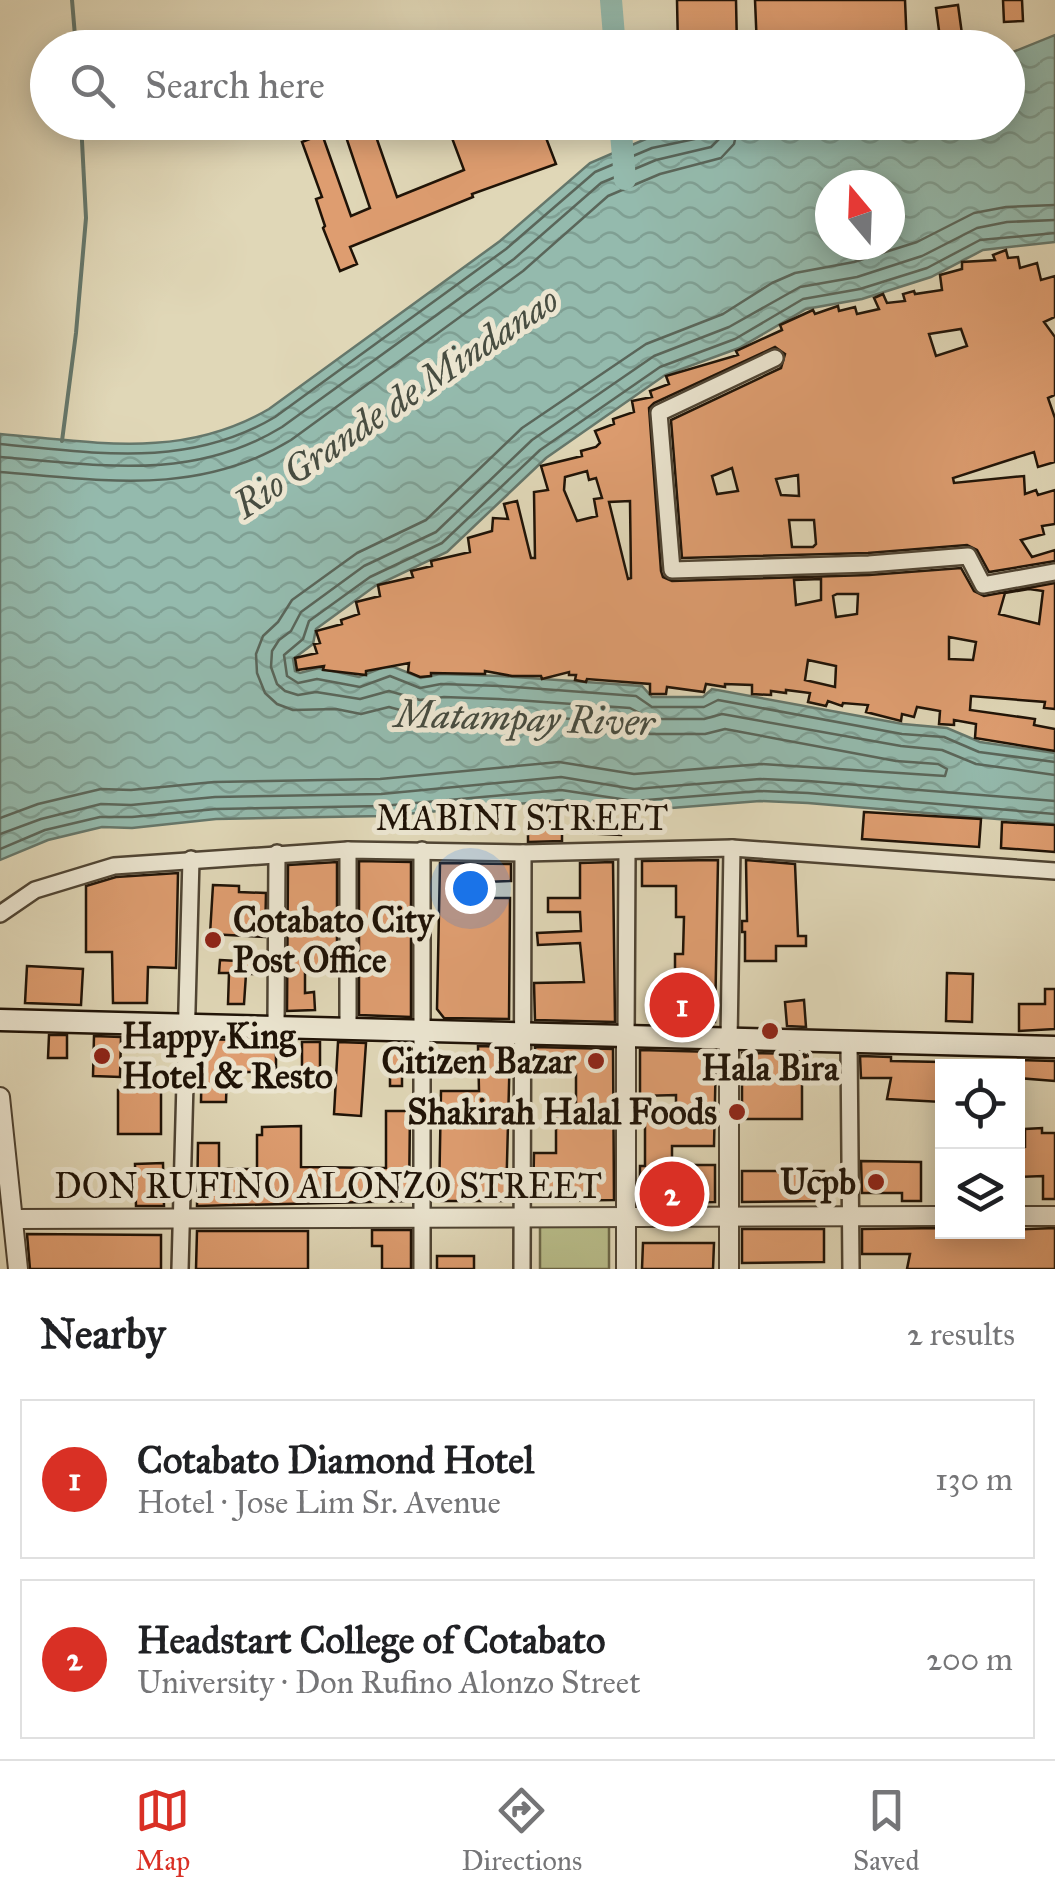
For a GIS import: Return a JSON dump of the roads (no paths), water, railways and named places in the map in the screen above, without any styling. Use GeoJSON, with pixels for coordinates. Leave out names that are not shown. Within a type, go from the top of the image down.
{"type":"FeatureCollection","features":[{"type":"Feature","properties":{"kind":"main road"},"geometry":{"type":"LineString","coordinates":[[0,1020],[1055,1047]]}},
{"type":"Feature","properties":{"kind":"street"},"geometry":{"type":"LineString","coordinates":[[775,358],[659,413],[672,570],[870,564],[968,556],[982,585],[1055,572]]}},
{"type":"Feature","properties":{"kind":"street"},"geometry":{"type":"LineString","coordinates":[[729,1269],[732,848]]}},
{"type":"Feature","properties":{"kind":"street","name":"MABINI STREET"},"geometry":{"type":"LineString","coordinates":[[0,914],[23,896],[66,878],[114,866],[348,850],[523,853],[732,848],[1055,870]]}},
{"type":"Feature","properties":{"kind":"street"},"geometry":{"type":"LineString","coordinates":[[348,850],[348,1030]]}},
{"type":"Feature","properties":{"kind":"street"},"geometry":{"type":"LineString","coordinates":[[422,850],[422,1269]]}},
{"type":"Feature","properties":{"kind":"street"},"geometry":{"type":"LineString","coordinates":[[626,1269],[627,852]]}},
{"type":"Feature","properties":{"kind":"street"},"geometry":{"type":"LineString","coordinates":[[276,1027],[277,853]]}},
{"type":"Feature","properties":{"kind":"street"},"geometry":{"type":"LineString","coordinates":[[522,1269],[523,853]]}},
{"type":"Feature","properties":{"kind":"street"},"geometry":{"type":"LineString","coordinates":[[180,1269],[191,859]]}},
{"type":"Feature","properties":{"kind":"street"},"geometry":{"type":"LineString","coordinates":[[849,1044],[851,1269]]}},
{"type":"Feature","properties":{"kind":"street"},"geometry":{"type":"LineString","coordinates":[[0,1096],[18,1269]]}},
{"type":"Feature","properties":{"kind":"street","name":"DON RUFINO ALONZO STREET"},"geometry":{"type":"LineString","coordinates":[[14,1220],[935,1216]]}},
{"type":"Feature","properties":{"kind":"street"},"geometry":{"type":"LineString","coordinates":[[1025,1216],[1055,1216]]}},
{"type":"Feature","properties":{"kind":"water"},"geometry":{"type":"Polygon","coordinates":[[[1055,35],[1055,242],[983,250],[931,277],[862,299],[806,309],[739,348],[665,375],[546,458],[447,552],[375,586],[316,629],[313,644],[293,659],[295,671],[300,673],[319,668],[359,677],[389,665],[421,678],[440,674],[500,676],[642,686],[652,697],[703,697],[712,689],[903,724],[947,728],[980,742],[1055,753],[1055,824],[808,803],[760,801],[633,811],[562,800],[383,816],[216,819],[132,828],[102,827],[48,840],[0,860],[0,434],[138,444],[204,436],[236,425],[269,409],[500,241],[590,163],[643,140],[1025,140],[1025,47],[1055,35]]]}},
{"type":"Feature","properties":{"kind":"waterway"},"geometry":{"type":"LineString","coordinates":[[72,0],[74,30]]}},
{"type":"Feature","properties":{"kind":"waterway"},"geometry":{"type":"LineString","coordinates":[[611,0],[614,30]]}},
{"type":"Feature","properties":{"kind":"waterway"},"geometry":{"type":"LineString","coordinates":[[62,441],[86,218],[82,140]]}},
{"type":"Feature","properties":{"kind":"waterway"},"geometry":{"type":"LineString","coordinates":[[622,140],[625,179]]}},
{"type":"Feature","properties":{"kind":"place","name":"Cotabato City Post Office"},"geometry":{"type":"Point","coordinates":[213,940]}},
{"type":"Feature","properties":{"kind":"place","name":"Cotabato Diamond Hotel"},"geometry":{"type":"Point","coordinates":[682,1005]}},
{"type":"Feature","properties":{"kind":"place","name":"Hala Bira"},"geometry":{"type":"Point","coordinates":[770,1031]}},
{"type":"Feature","properties":{"kind":"place","name":"Happy King Hotel & Resto"},"geometry":{"type":"Point","coordinates":[102,1056]}},
{"type":"Feature","properties":{"kind":"place","name":"Citizen Bazar"},"geometry":{"type":"Point","coordinates":[596,1061]}},
{"type":"Feature","properties":{"kind":"place","name":"Shakirah Halal Foods"},"geometry":{"type":"Point","coordinates":[737,1112]}},
{"type":"Feature","properties":{"kind":"place","name":"Ucpb"},"geometry":{"type":"Point","coordinates":[876,1182]}},
{"type":"Feature","properties":{"kind":"place","name":"Headstart College of Cotabato"},"geometry":{"type":"Point","coordinates":[672,1194]}},
{"type":"Feature","properties":{"kind":"water label","name":"Rio Grande de Mindanao"},"geometry":{"type":"Point","coordinates":[396,402]}},
{"type":"Feature","properties":{"kind":"water label","name":"Matampay River"},"geometry":{"type":"Point","coordinates":[525,718]}}]}
